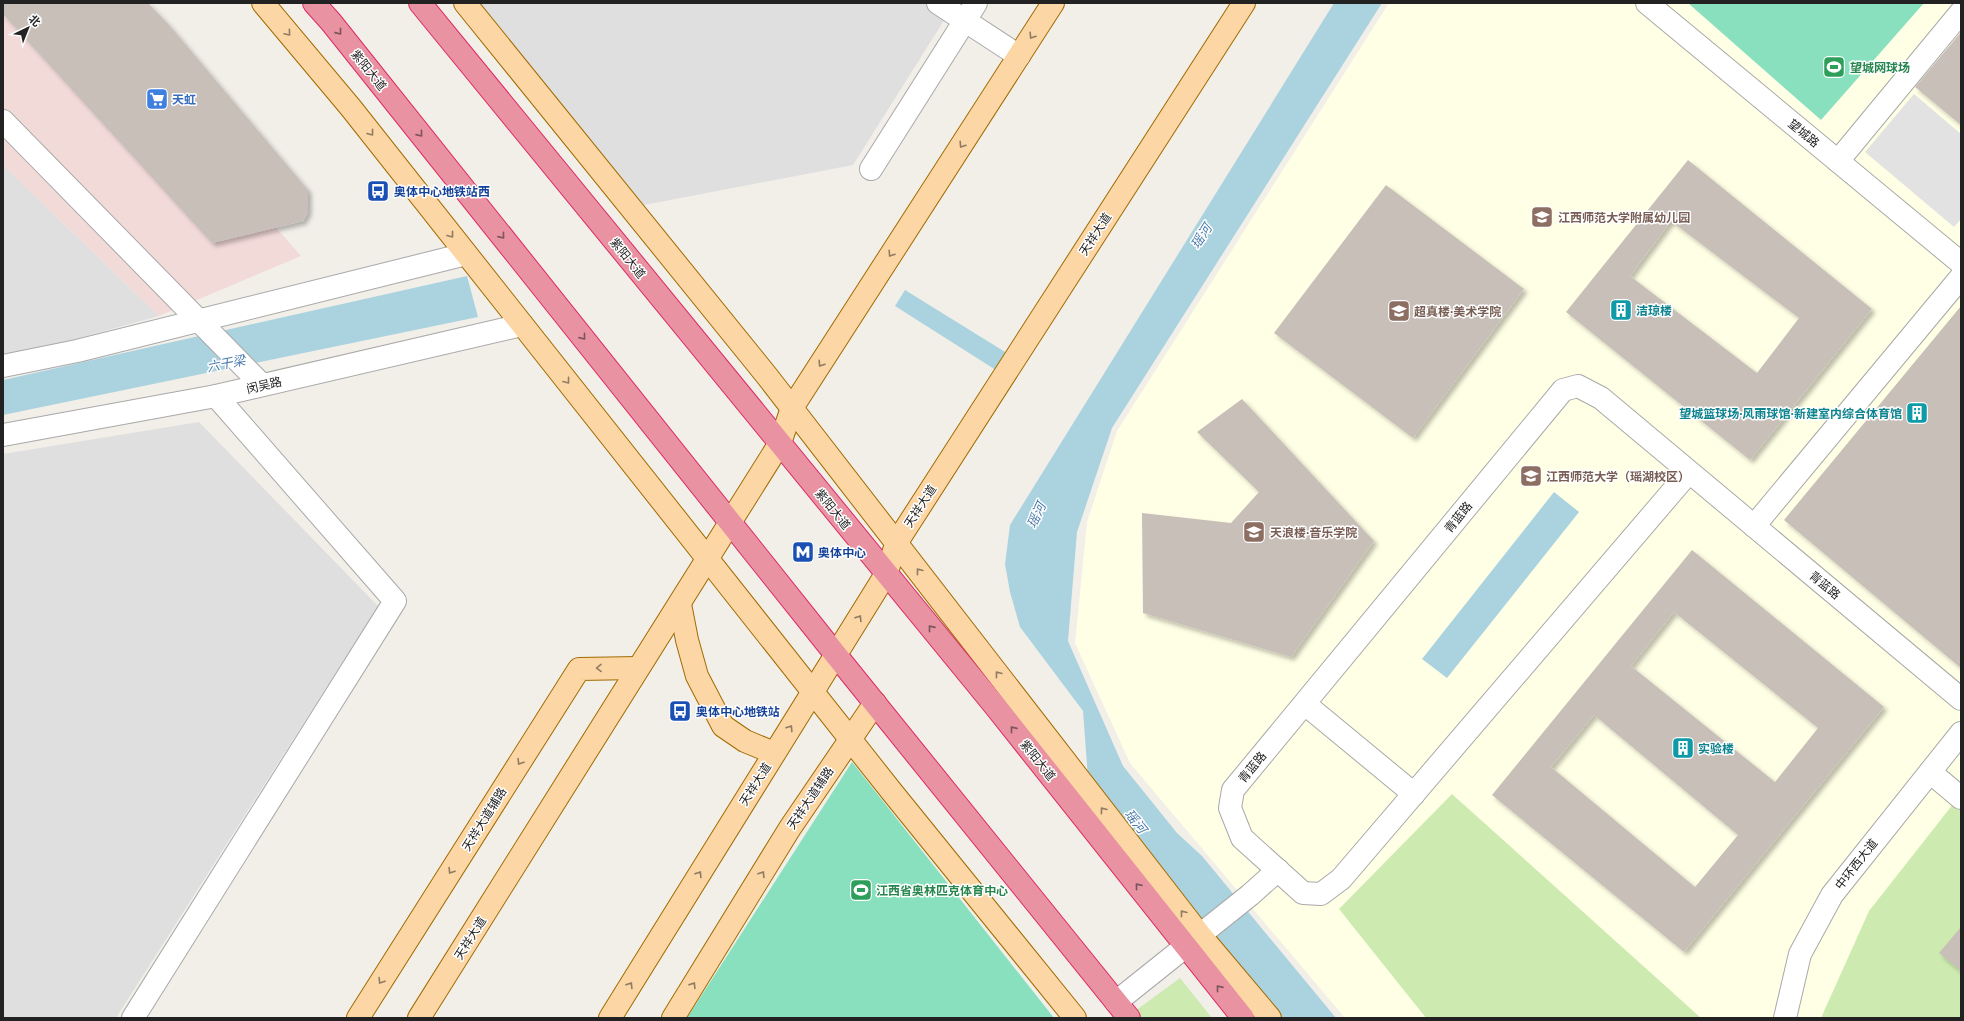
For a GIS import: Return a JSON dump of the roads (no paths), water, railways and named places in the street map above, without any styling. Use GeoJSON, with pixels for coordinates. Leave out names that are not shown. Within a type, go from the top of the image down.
{"type":"FeatureCollection","features":[{"type":"Feature","properties":{"kind":"highway","name":"紫阳大道"},"geometry":{"type":"LineString","coordinates":[[314,3],[331,22],[836,655],[1122,1010]]}},
{"type":"Feature","properties":{"kind":"highway","name":"紫阳大道"},"geometry":{"type":"LineString","coordinates":[[420,3],[886,574],[1193,941],[1243,1018]]}},
{"type":"Feature","properties":{"kind":"main road"},"geometry":{"type":"LineString","coordinates":[[263,3],[350,108],[850,739],[1075,1018]]}},
{"type":"Feature","properties":{"kind":"main road"},"geometry":{"type":"LineString","coordinates":[[465,3],[792,408],[897,542],[1193,941],[1270,1018]]}},
{"type":"Feature","properties":{"kind":"main road","name":"天祥大道"},"geometry":{"type":"LineString","coordinates":[[420,1018],[780,443],[792,408],[1054,3]]}},
{"type":"Feature","properties":{"kind":"main road","name":"天祥大道"},"geometry":{"type":"LineString","coordinates":[[610,1018],[886,574],[897,542],[1244,3]]}},
{"type":"Feature","properties":{"kind":"main road"},"geometry":{"type":"LineString","coordinates":[[680,604],[687,640],[697,676],[723,726],[745,741],[774,753]]}},
{"type":"Feature","properties":{"kind":"main road","name":"天祥大道辅路"},"geometry":{"type":"LineString","coordinates":[[358,1018],[579,669],[638,668]]}},
{"type":"Feature","properties":{"kind":"main road","name":"天祥大道辅路"},"geometry":{"type":"LineString","coordinates":[[672,1018],[790,828],[875,703]]}},
{"type":"Feature","properties":{"kind":"street"},"geometry":{"type":"LineString","coordinates":[[938,3],[970,12],[1019,56]]}},
{"type":"Feature","properties":{"kind":"street","name":"望城路"},"geometry":{"type":"LineString","coordinates":[[1646,3],[1961,264]]}},
{"type":"Feature","properties":{"kind":"street"},"geometry":{"type":"LineString","coordinates":[[871,169],[970,12]]}},
{"type":"Feature","properties":{"kind":"street"},"geometry":{"type":"LineString","coordinates":[[1838,162],[1961,12]]}},
{"type":"Feature","properties":{"kind":"street"},"geometry":{"type":"LineString","coordinates":[[3,121],[262,385]]}},
{"type":"Feature","properties":{"kind":"street"},"geometry":{"type":"LineString","coordinates":[[3,366],[77,351],[466,254]]}},
{"type":"Feature","properties":{"kind":"street"},"geometry":{"type":"LineString","coordinates":[[1754,526],[1961,277]]}},
{"type":"Feature","properties":{"kind":"street","name":"闵吴路"},"geometry":{"type":"LineString","coordinates":[[3,435],[216,396],[522,325]]}},
{"type":"Feature","properties":{"kind":"street","name":"青蓝路"},"geometry":{"type":"LineString","coordinates":[[1689,472],[1414,794],[1340,879],[1322,894],[1303,893],[1242,838],[1230,808],[1233,790],[1563,390],[1578,386],[1601,398],[1961,699]]}},
{"type":"Feature","properties":{"kind":"street"},"geometry":{"type":"LineString","coordinates":[[133,1018],[395,601],[216,396]]}},
{"type":"Feature","properties":{"kind":"street"},"geometry":{"type":"LineString","coordinates":[[1305,704],[1414,794]]}},
{"type":"Feature","properties":{"kind":"street","name":"中环西大道"},"geometry":{"type":"LineString","coordinates":[[1785,1015],[1800,954],[1832,895],[1961,733]]}},
{"type":"Feature","properties":{"kind":"street"},"geometry":{"type":"LineString","coordinates":[[1930,772],[1961,798]]}},
{"type":"Feature","properties":{"kind":"street"},"geometry":{"type":"LineString","coordinates":[[1122,1010],[1193,941],[1250,895],[1278,870]]}},
{"type":"Feature","properties":{"kind":"water","name":"瑶河"},"geometry":{"type":"Polygon","coordinates":[[[1334,3],[1382,3],[1112,428],[1077,532],[1068,641],[1123,766],[1177,833],[1202,856],[1336,1018],[1280,1018],[1088,778],[1083,711],[1020,627],[1010,592],[1005,564],[1010,525],[1334,3]]]}},
{"type":"Feature","properties":{"kind":"water","name":"六干梁"},"geometry":{"type":"Polygon","coordinates":[[[467,276],[478,317],[3,415],[3,380],[467,276]]]}},
{"type":"Feature","properties":{"kind":"water"},"geometry":{"type":"Polygon","coordinates":[[[905,290],[1010,355],[999,372],[895,306],[905,290]]]}},
{"type":"Feature","properties":{"kind":"water"},"geometry":{"type":"Polygon","coordinates":[[[1554,492],[1579,512],[1447,678],[1422,659],[1554,492]]]}},
{"type":"Feature","properties":{"kind":"place","name":"望城网球场"},"geometry":{"type":"Point","coordinates":[1834,67]}},
{"type":"Feature","properties":{"kind":"place","name":"天虹"},"geometry":{"type":"Point","coordinates":[157,99]}},
{"type":"Feature","properties":{"kind":"place","name":"奥体中心地铁站西"},"geometry":{"type":"Point","coordinates":[378,191]}},
{"type":"Feature","properties":{"kind":"place","name":"江西师范大学附属幼儿园"},"geometry":{"type":"Point","coordinates":[1542,217]}},
{"type":"Feature","properties":{"kind":"place","name":"洁琼楼"},"geometry":{"type":"Point","coordinates":[1621,310]}},
{"type":"Feature","properties":{"kind":"place","name":"超真楼·美术学院"},"geometry":{"type":"Point","coordinates":[1399,311]}},
{"type":"Feature","properties":{"kind":"place","name":"望城篮球场·风雨球馆·新建室内综合体育馆"},"geometry":{"type":"Point","coordinates":[1917,413]}},
{"type":"Feature","properties":{"kind":"place","name":"江西师范大学（瑶湖校区）"},"geometry":{"type":"Point","coordinates":[1531,476]}},
{"type":"Feature","properties":{"kind":"place","name":"天浪楼·音乐学院"},"geometry":{"type":"Point","coordinates":[1254,532]}},
{"type":"Feature","properties":{"kind":"place","name":"奥体中心"},"geometry":{"type":"Point","coordinates":[803,552]}},
{"type":"Feature","properties":{"kind":"place","name":"奥体中心地铁站"},"geometry":{"type":"Point","coordinates":[680,711]}},
{"type":"Feature","properties":{"kind":"place","name":"实验楼"},"geometry":{"type":"Point","coordinates":[1683,748]}},
{"type":"Feature","properties":{"kind":"place","name":"江西省奥林匹克体育中心"},"geometry":{"type":"Point","coordinates":[861,890]}}]}
